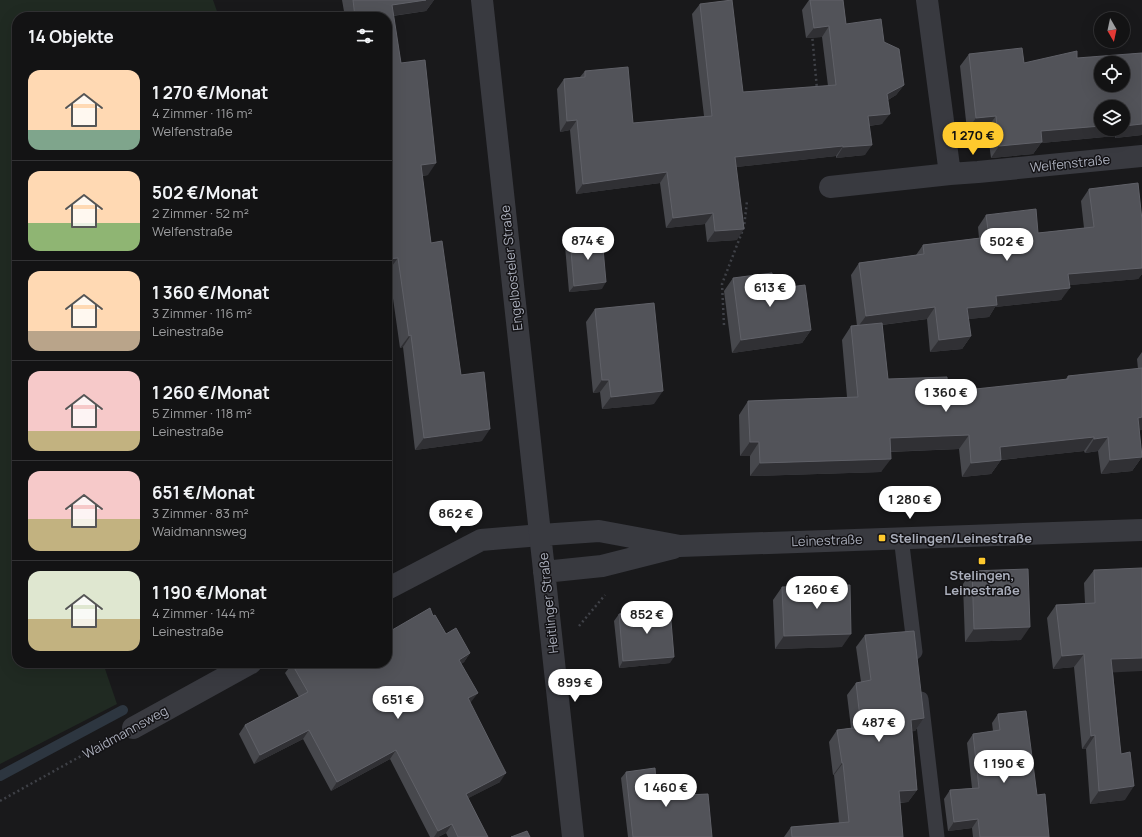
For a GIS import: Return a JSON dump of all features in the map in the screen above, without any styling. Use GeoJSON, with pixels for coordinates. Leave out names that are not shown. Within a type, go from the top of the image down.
{"type":"FeatureCollection","features":[{"type":"Feature","properties":{"kind":"street","name":"Engelbosteler Straße"},"geometry":{"type":"LineString","coordinates":[[482,0],[541,535]]}},
{"type":"Feature","properties":{"kind":"street"},"geometry":{"type":"LineString","coordinates":[[927,0],[950,174]]}},
{"type":"Feature","properties":{"kind":"street","name":"Welfenstraße"},"geometry":{"type":"LineString","coordinates":[[830,188],[950,174],[1142,156]]}},
{"type":"Feature","properties":{"kind":"street","name":"Leinestraße"},"geometry":{"type":"LineString","coordinates":[[544,572],[602,566],[680,546],[1142,530]]}},
{"type":"Feature","properties":{"kind":"street","name":"Leinestraße"},"geometry":{"type":"LineString","coordinates":[[541,535],[599,531],[680,546]]}},
{"type":"Feature","properties":{"kind":"street","name":"Heitlinger Straße"},"geometry":{"type":"LineString","coordinates":[[541,535],[573,837]]}},
{"type":"Feature","properties":{"kind":"street"},"geometry":{"type":"LineString","coordinates":[[392,586],[481,540],[541,535]]}},
{"type":"Feature","properties":{"kind":"street","name":"Waidmannsweg"},"geometry":{"type":"LineString","coordinates":[[133,728],[242,668]]}},
{"type":"Feature","properties":{"kind":"lane"},"geometry":{"type":"LineString","coordinates":[[901,538],[916,664]]}},
{"type":"Feature","properties":{"kind":"lane"},"geometry":{"type":"LineString","coordinates":[[919,687],[938,837]]}},
{"type":"Feature","properties":{"kind":"path"},"geometry":{"type":"LineString","coordinates":[[811,28],[817,89]]}},
{"type":"Feature","properties":{"kind":"path"},"geometry":{"type":"LineString","coordinates":[[724,325],[722,284],[744,227],[746,201]]}},
{"type":"Feature","properties":{"kind":"path"},"geometry":{"type":"LineString","coordinates":[[580,632],[579,625],[606,594]]}},
{"type":"Feature","properties":{"kind":"path","name":"Waidmannsweg"},"geometry":{"type":"LineString","coordinates":[[0,801],[133,728]]}},
{"type":"Feature","properties":{"kind":"shaded area"},"geometry":{"type":"Polygon","coordinates":[[[0,0],[213,0],[217,12],[12,12],[12,668],[105,668],[117,704],[0,764],[0,0]]]}},
{"type":"Feature","properties":{"kind":"building"},"geometry":{"type":"Polygon","coordinates":[[[353,0],[426,0],[392,5],[401,63],[425,60],[436,163],[421,165],[431,243],[442,241],[461,375],[484,372],[490,429],[424,438],[411,335],[409,336],[398,258],[392,259],[392,12],[354,12],[353,0]]]}},
{"type":"Feature","properties":{"kind":"building"},"geometry":{"type":"Polygon","coordinates":[[[732,0],[743,92],[836,85],[829,26],[814,28],[810,0],[843,0],[846,24],[881,19],[884,42],[899,49],[904,85],[887,94],[890,114],[868,116],[872,145],[843,146],[735,157],[744,229],[715,231],[713,213],[673,218],[667,172],[583,184],[577,120],[567,121],[564,79],[585,77],[585,71],[628,67],[633,123],[712,116],[700,4],[732,0]]]}},
{"type":"Feature","properties":{"kind":"building"},"geometry":{"type":"Polygon","coordinates":[[[1022,48],[1024,63],[1077,51],[1077,58],[1094,57],[1094,92],[1130,92],[1130,56],[1103,56],[1142,53],[1142,124],[1130,125],[1130,100],[1094,100],[1094,127],[1041,131],[1042,142],[999,146],[996,116],[976,118],[969,54],[1022,48]]]}},
{"type":"Feature","properties":{"kind":"building"},"geometry":{"type":"Polygon","coordinates":[[[1138,183],[1142,220],[1142,268],[1068,274],[1070,288],[996,296],[997,305],[967,308],[971,336],[939,340],[935,307],[866,316],[859,263],[924,254],[923,245],[989,237],[986,215],[1036,209],[1038,233],[1094,227],[1089,189],[1138,183]]]}},
{"type":"Feature","properties":{"kind":"building"},"geometry":{"type":"Polygon","coordinates":[[[602,237],[606,282],[574,286],[570,239],[602,237]]]}},
{"type":"Feature","properties":{"kind":"building"},"geometry":{"type":"Polygon","coordinates":[[[772,273],[774,289],[805,285],[811,330],[741,340],[733,278],[772,273]]]}},
{"type":"Feature","properties":{"kind":"building"},"geometry":{"type":"Polygon","coordinates":[[[654,303],[663,391],[611,397],[609,380],[602,380],[595,309],[654,303]]]}},
{"type":"Feature","properties":{"kind":"building"},"geometry":{"type":"Polygon","coordinates":[[[882,323],[888,379],[947,377],[948,392],[1068,379],[1068,376],[1142,368],[1142,417],[1138,418],[1142,457],[1110,460],[1108,437],[1094,439],[1094,437],[1000,447],[1001,460],[971,463],[969,435],[890,438],[891,459],[760,463],[759,442],[750,442],[748,401],[858,397],[851,326],[882,323]]]}},
{"type":"Feature","properties":{"kind":"building"},"geometry":{"type":"Polygon","coordinates":[[[1142,568],[1142,658],[1111,659],[1121,754],[1130,752],[1134,786],[1099,791],[1095,735],[1091,736],[1084,654],[1062,656],[1056,605],[1095,603],[1094,570],[1142,568]]]}},
{"type":"Feature","properties":{"kind":"building"},"geometry":{"type":"Polygon","coordinates":[[[1028,569],[1030,627],[974,629],[972,571],[1028,569]]]}},
{"type":"Feature","properties":{"kind":"building"},"geometry":{"type":"Polygon","coordinates":[[[850,585],[851,634],[784,636],[782,587],[850,585]]]}},
{"type":"Feature","properties":{"kind":"building"},"geometry":{"type":"Polygon","coordinates":[[[430,608],[433,616],[435,615],[446,634],[456,628],[470,653],[459,660],[478,693],[468,698],[506,773],[466,794],[488,837],[458,837],[452,824],[438,831],[396,750],[337,782],[309,730],[260,755],[245,725],[308,692],[294,668],[392,668],[392,630],[430,608]]]}},
{"type":"Feature","properties":{"kind":"building"},"geometry":{"type":"Polygon","coordinates":[[[670,609],[674,657],[623,661],[619,614],[670,609]]]}},
{"type":"Feature","properties":{"kind":"building"},"geometry":{"type":"Polygon","coordinates":[[[914,631],[924,718],[911,720],[917,790],[899,791],[903,837],[792,837],[791,827],[849,822],[843,763],[837,730],[861,727],[856,683],[871,680],[865,635],[914,631]]]}},
{"type":"Feature","properties":{"kind":"building"},"geometry":{"type":"Polygon","coordinates":[[[1026,711],[1037,795],[1045,794],[1049,837],[980,837],[978,819],[954,822],[950,790],[979,788],[973,734],[1000,730],[998,714],[1026,711]]]}},
{"type":"Feature","properties":{"kind":"building"},"geometry":{"type":"Polygon","coordinates":[[[655,768],[656,782],[685,778],[687,795],[708,794],[712,837],[633,837],[626,772],[655,768]]]}},
{"type":"Feature","properties":{"kind":"building"},"geometry":{"type":"Polygon","coordinates":[[[527,831],[530,837],[511,837],[527,831]]]}},
{"type":"Feature","properties":{"kind":"waterway"},"geometry":{"type":"LineString","coordinates":[[0,776],[123,710]]}},
{"type":"Feature","properties":{"kind":"place","name":"Stelingen/Leinestraße"},"geometry":{"type":"Point","coordinates":[882,538]}},
{"type":"Feature","properties":{"kind":"place","name":"Stelingen, Leinestraße"},"geometry":{"type":"Point","coordinates":[982,561]}}]}
